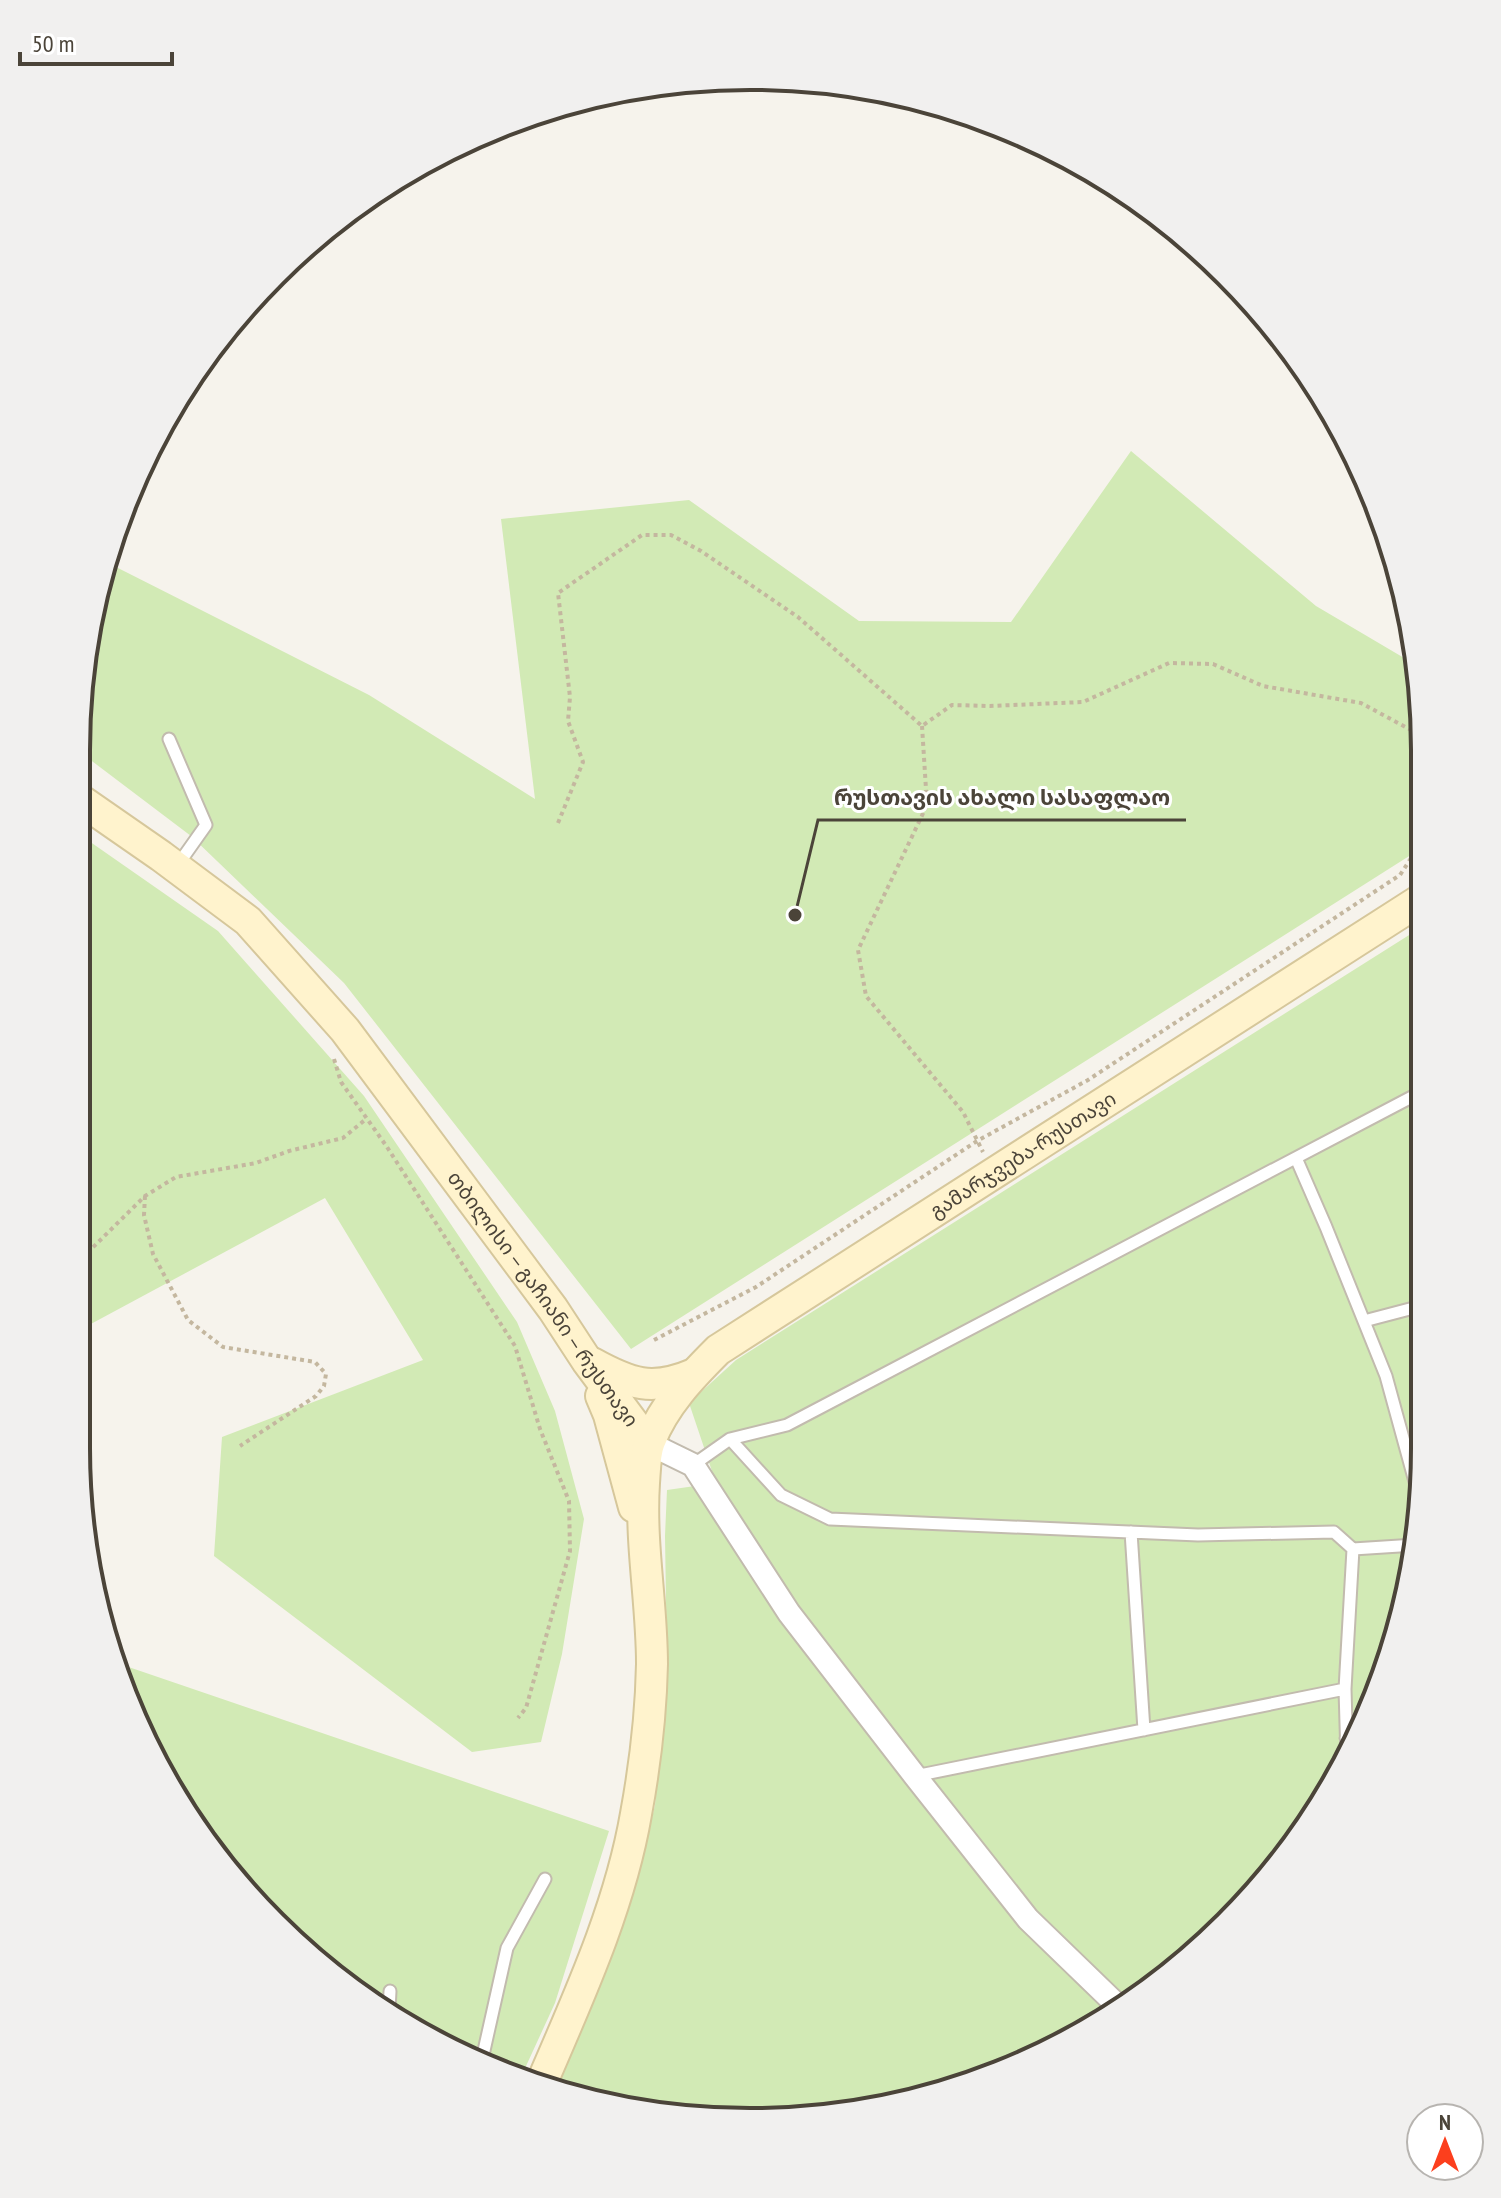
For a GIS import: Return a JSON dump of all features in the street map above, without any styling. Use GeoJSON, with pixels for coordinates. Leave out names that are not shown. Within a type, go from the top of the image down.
{"type":"FeatureCollection","features":[{"type":"Feature","properties":{"kind":"main road","name":"თბილისი — გაჩიანი — რუსთავი"},"geometry":{"type":"LineString","coordinates":[[90,807],[248,921],[345,1030],[553,1309],[648,1443],[643,1547],[652,1664],[636,1817],[614,1901],[545,2075]]}},
{"type":"Feature","properties":{"kind":"main road","name":"გამარჯვება-რუსთავი"},"geometry":{"type":"LineString","coordinates":[[648,1443],[670,1402],[718,1350],[1411,906]]}},
{"type":"Feature","properties":{"kind":"main road"},"geometry":{"type":"LineString","coordinates":[[587,1361],[623,1380],[644,1384],[677,1381],[694,1374]]}},
{"type":"Feature","properties":{"kind":"main road"},"geometry":{"type":"LineString","coordinates":[[587,1361],[609,1415],[643,1547]]}},
{"type":"Feature","properties":{"kind":"street"},"geometry":{"type":"LineString","coordinates":[[648,1443],[693,1465],[789,1613],[915,1776],[1028,1919],[1112,2000]]}},
{"type":"Feature","properties":{"kind":"lane"},"geometry":{"type":"LineString","coordinates":[[169,739],[206,825],[176,867]]}},
{"type":"Feature","properties":{"kind":"lane"},"geometry":{"type":"LineString","coordinates":[[693,1465],[730,1439],[787,1425],[1411,1097]]}},
{"type":"Feature","properties":{"kind":"lane"},"geometry":{"type":"LineString","coordinates":[[1296,1158],[1386,1376],[1411,1466]]}},
{"type":"Feature","properties":{"kind":"lane"},"geometry":{"type":"LineString","coordinates":[[1364,1321],[1411,1309]]}},
{"type":"Feature","properties":{"kind":"lane"},"geometry":{"type":"LineString","coordinates":[[730,1439],[781,1495],[830,1519],[1198,1535],[1334,1532],[1353,1549],[1403,1546]]}},
{"type":"Feature","properties":{"kind":"lane"},"geometry":{"type":"LineString","coordinates":[[1131,1532],[1144,1730]]}},
{"type":"Feature","properties":{"kind":"lane"},"geometry":{"type":"LineString","coordinates":[[1350,1724],[1345,1689],[1353,1549]]}},
{"type":"Feature","properties":{"kind":"lane"},"geometry":{"type":"LineString","coordinates":[[915,1776],[1345,1689]]}},
{"type":"Feature","properties":{"kind":"lane"},"geometry":{"type":"LineString","coordinates":[[484,2052],[507,1948],[545,1879]]}},
{"type":"Feature","properties":{"kind":"lane"},"geometry":{"type":"LineString","coordinates":[[390,1991],[390,2001]]}},
{"type":"Feature","properties":{"kind":"path"},"geometry":{"type":"LineString","coordinates":[[558,823],[583,762],[568,721],[570,697],[558,593],[642,535],[671,535],[701,551],[798,617],[922,726],[927,805],[858,950],[866,996],[963,1112],[994,1173]]}},
{"type":"Feature","properties":{"kind":"path"},"geometry":{"type":"LineString","coordinates":[[922,726],[952,705],[1083,702],[1169,663],[1213,664],[1263,686],[1361,703],[1411,730]]}},
{"type":"Feature","properties":{"kind":"path"},"geometry":{"type":"LineString","coordinates":[[654,1340],[756,1287],[977,1141],[1088,1080],[1400,875],[1411,858]]}},
{"type":"Feature","properties":{"kind":"path"},"geometry":{"type":"LineString","coordinates":[[332,1053],[341,1082],[515,1346],[540,1429],[569,1501],[570,1551],[526,1708],[518,1718]]}},
{"type":"Feature","properties":{"kind":"path"},"geometry":{"type":"LineString","coordinates":[[90,1250],[145,1196],[176,1177],[256,1163],[289,1151],[343,1138],[366,1119]]}},
{"type":"Feature","properties":{"kind":"path"},"geometry":{"type":"LineString","coordinates":[[145,1196],[144,1215],[153,1254],[188,1320],[223,1347],[315,1362],[326,1374],[324,1386],[316,1396],[240,1446]]}},
{"type":"Feature","properties":{"kind":"green space"},"geometry":{"type":"Polygon","coordinates":[[[1131,451],[1316,606],[1404,658],[1410,707],[1411,855],[631,1349],[344,983],[191,836],[90,760],[96,664],[117,567],[369,695],[535,799],[501,519],[689,500],[859,621],[1011,622],[1131,451]]]}},
{"type":"Feature","properties":{"kind":"green space"},"geometry":{"type":"Polygon","coordinates":[[[90,842],[218,931],[364,1096],[517,1322],[555,1411],[584,1519],[562,1654],[541,1742],[472,1752],[214,1556],[222,1437],[423,1360],[325,1198],[90,1324],[90,842]]]}},
{"type":"Feature","properties":{"kind":"green space"},"geometry":{"type":"Polygon","coordinates":[[[1411,934],[1410,1491],[1398,1576],[1388,1618],[1376,1660],[1343,1740],[1300,1814],[1247,1883],[1186,1944],[1117,1997],[1043,2040],[963,2073],[879,2095],[794,2107],[707,2107],[664,2102],[560,2079],[637,1882],[655,1805],[667,1666],[667,1490],[716,1483],[689,1403],[736,1360],[1411,934]]]}},
{"type":"Feature","properties":{"kind":"green space"},"geometry":{"type":"Polygon","coordinates":[[[127,1667],[609,1831],[555,2003],[525,2068],[420,2020],[348,1972],[283,1915],[226,1850],[178,1778],[158,1740],[127,1667]]]}},
{"type":"Feature","properties":{"kind":"place","name":"რუსთავის ახალი სასაფლაო"},"geometry":{"type":"Point","coordinates":[795,915]}}]}
